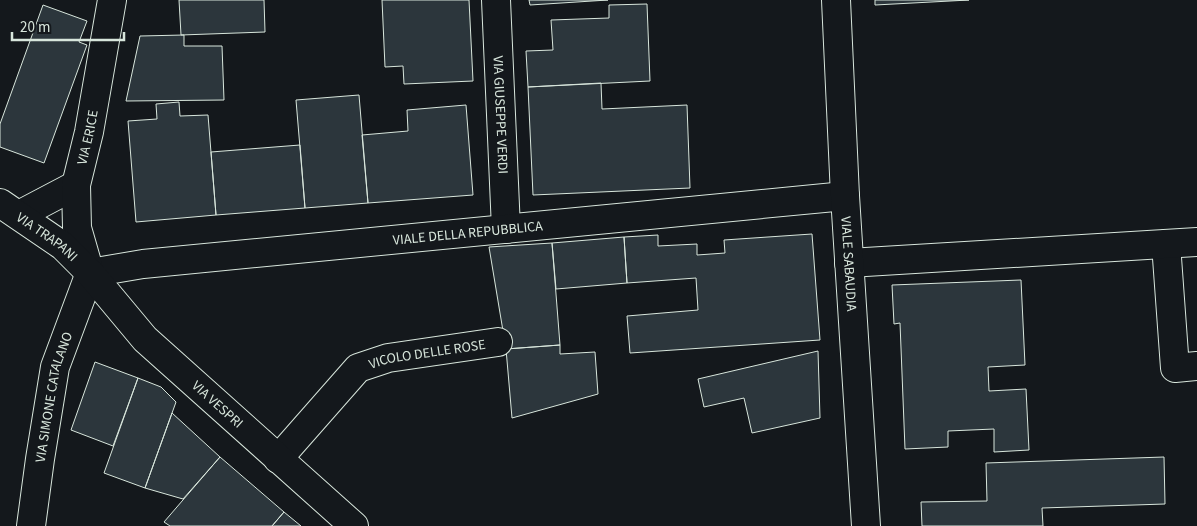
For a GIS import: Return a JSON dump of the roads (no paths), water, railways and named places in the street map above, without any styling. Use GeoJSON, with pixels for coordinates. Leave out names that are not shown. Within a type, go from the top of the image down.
{"type":"FeatureCollection","features":[{"type":"Feature","properties":{"kind":"street","name":"VIA ERICE"},"geometry":{"type":"LineString","coordinates":[[90,273],[77,228],[76,185],[89,132],[112,0]]}},
{"type":"Feature","properties":{"kind":"street","name":"VIA GIUSEPPE VERDI"},"geometry":{"type":"LineString","coordinates":[[496,0],[506,229]]}},
{"type":"Feature","properties":{"kind":"street","name":"VIALE SABAUDIA"},"geometry":{"type":"LineString","coordinates":[[836,0],[845,196],[866,526]]}},
{"type":"Feature","properties":{"kind":"street"},"geometry":{"type":"LineString","coordinates":[[9,209],[76,185]]}},
{"type":"Feature","properties":{"kind":"street","name":"VIALE DELLA REPUBBLICA"},"geometry":{"type":"LineString","coordinates":[[90,273],[143,264],[845,196]]}},
{"type":"Feature","properties":{"kind":"street","name":"VIA TRAPANI"},"geometry":{"type":"LineString","coordinates":[[9,209],[63,246],[90,273]]}},
{"type":"Feature","properties":{"kind":"street"},"geometry":{"type":"LineString","coordinates":[[849,263],[1197,242]]}},
{"type":"Feature","properties":{"kind":"street"},"geometry":{"type":"LineString","coordinates":[[1166,244],[1175,368],[1197,366]]}},
{"type":"Feature","properties":{"kind":"street","name":"VIA VESPRI"},"geometry":{"type":"LineString","coordinates":[[90,273],[145,339],[354,526]]}},
{"type":"Feature","properties":{"kind":"street","name":"VIA SIMONE CATALANO"},"geometry":{"type":"LineString","coordinates":[[31,526],[55,367],[90,273]]}},
{"type":"Feature","properties":{"kind":"street","name":"VICOLO DELLE ROSE"},"geometry":{"type":"LineString","coordinates":[[278,459],[358,368],[388,358],[498,342]]}}]}
